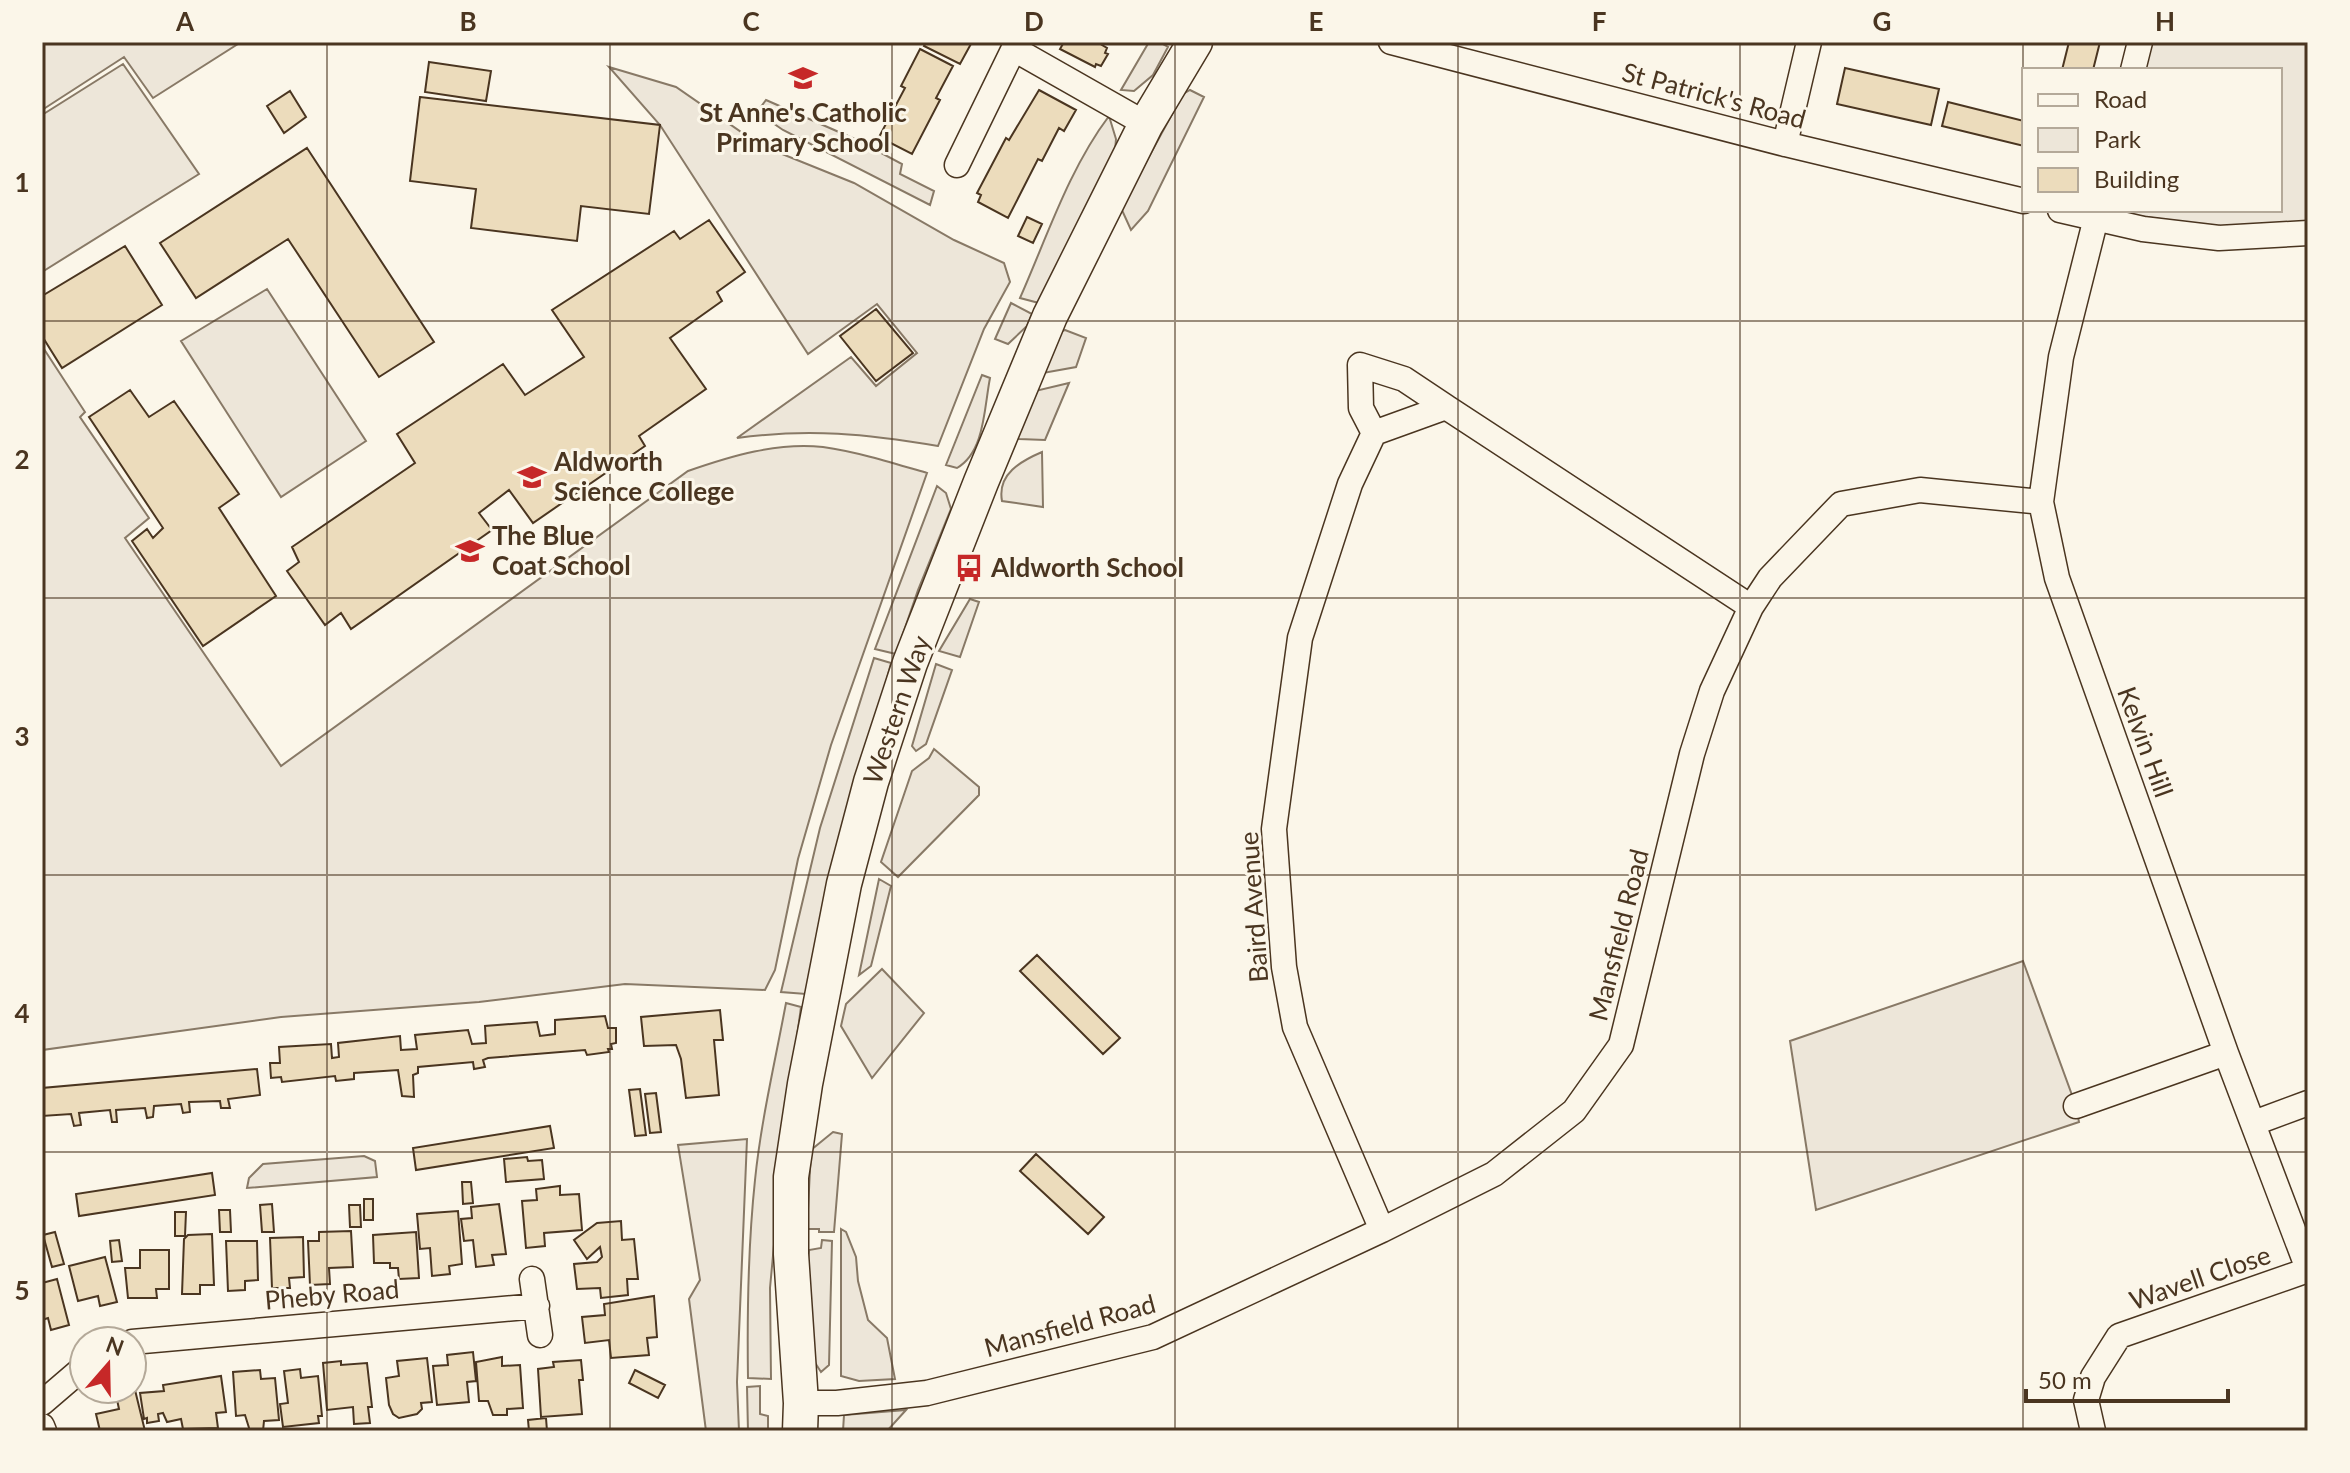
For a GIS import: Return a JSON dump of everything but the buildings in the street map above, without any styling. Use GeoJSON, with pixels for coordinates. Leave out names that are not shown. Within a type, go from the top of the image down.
{"type":"FeatureCollection","features":[{"type":"Feature","properties":{"kind":"street","name":"Western Way"},"geometry":{"type":"LineString","coordinates":[[801,1417],[791,1254],[791,1177],[805,1084],[844,884],[871,782],[910,663],[981,482],[1068,276],[1146,124],[1195,42]]}},
{"type":"Feature","properties":{"kind":"street","name":"St Patrick's Road"},"geometry":{"type":"LineString","coordinates":[[1391,42],[1785,144],[2022,201]]}},
{"type":"Feature","properties":{"kind":"street"},"geometry":{"type":"LineString","coordinates":[[1785,144],[1809,42]]}},
{"type":"Feature","properties":{"kind":"street"},"geometry":{"type":"LineString","coordinates":[[2134,68],[2140,42]]}},
{"type":"Feature","properties":{"kind":"street"},"geometry":{"type":"LineString","coordinates":[[957,165],[1015,46],[1146,124]]}},
{"type":"Feature","properties":{"kind":"street"},"geometry":{"type":"LineString","coordinates":[[2097,214],[2143,229],[2219,238],[2308,233]]}},
{"type":"Feature","properties":{"kind":"street","name":"Kelvin Hill"},"geometry":{"type":"LineString","coordinates":[[2097,214],[2061,357],[2041,502],[2057,578],[2226,1053],[2308,1269]]}},
{"type":"Feature","properties":{"kind":"street"},"geometry":{"type":"LineString","coordinates":[[1446,407],[1374,433],[1361,408],[1360,365],[1404,379],[1751,607]]}},
{"type":"Feature","properties":{"kind":"street","name":"Baird Avenue"},"geometry":{"type":"LineString","coordinates":[[1374,433],[1350,484],[1300,638],[1274,829],[1284,967],[1295,1027],[1382,1230]]}},
{"type":"Feature","properties":{"kind":"street","name":"Mansfield Road"},"geometry":{"type":"LineString","coordinates":[[801,1417],[837,1403],[927,1393],[1153,1337],[1494,1174],[1574,1111],[1621,1045],[1692,754],[1712,691],[1751,607],[1770,578],[1841,504],[1920,490],[2041,502]]}},
{"type":"Feature","properties":{"kind":"street"},"geometry":{"type":"LineString","coordinates":[[2076,1106],[2226,1053]]}},
{"type":"Feature","properties":{"kind":"street"},"geometry":{"type":"LineString","coordinates":[[2254,1123],[2308,1103]]}},
{"type":"Feature","properties":{"kind":"street","name":"Wavell Close"},"geometry":{"type":"LineString","coordinates":[[2093,1431],[2086,1400],[2093,1377],[2119,1336],[2308,1269]]}},
{"type":"Feature","properties":{"kind":"street"},"geometry":{"type":"LineString","coordinates":[[532,1279],[540,1335]]}},
{"type":"Feature","properties":{"kind":"street","name":"Pheby Road"},"geometry":{"type":"LineString","coordinates":[[148,1341],[537,1306]]}},
{"type":"Feature","properties":{"kind":"street"},"geometry":{"type":"LineString","coordinates":[[42,1403],[68,1381]]}},
{"type":"Feature","properties":{"kind":"green space"},"geometry":{"type":"Polygon","coordinates":[[[42,42],[241,42],[153,98],[124,57],[42,110],[42,42]]]}},
{"type":"Feature","properties":{"kind":"green space"},"geometry":{"type":"Polygon","coordinates":[[[1149,42],[1159,42],[1168,47],[1153,75],[1134,91],[1121,90],[1149,42]]]}},
{"type":"Feature","properties":{"kind":"green space"},"geometry":{"type":"Polygon","coordinates":[[[2152,42],[2308,42],[2308,222],[2229,228],[2108,212],[2282,212],[2282,68],[2146,68],[2152,42]]]}},
{"type":"Feature","properties":{"kind":"green space"},"geometry":{"type":"Polygon","coordinates":[[[123,64],[199,174],[42,272],[42,115],[123,64]]]}},
{"type":"Feature","properties":{"kind":"green space"},"geometry":{"type":"Polygon","coordinates":[[[609,67],[676,87],[760,145],[854,183],[954,240],[1004,263],[1010,282],[984,329],[938,446],[838,434],[789,433],[737,438],[851,357],[876,386],[917,353],[877,304],[808,354],[660,125],[609,67]]]}},
{"type":"Feature","properties":{"kind":"green space"},"geometry":{"type":"Polygon","coordinates":[[[1190,90],[1204,97],[1148,211],[1131,230],[1121,208],[1183,94],[1190,90]]]}},
{"type":"Feature","properties":{"kind":"green space"},"geometry":{"type":"Polygon","coordinates":[[[766,100],[857,140],[902,164],[900,174],[934,191],[930,205],[783,130],[757,112],[766,100]]]}},
{"type":"Feature","properties":{"kind":"green space"},"geometry":{"type":"Polygon","coordinates":[[[1109,116],[1116,139],[1115,151],[1039,303],[1020,298],[1070,181],[1109,116]]]}},
{"type":"Feature","properties":{"kind":"green space"},"geometry":{"type":"Polygon","coordinates":[[[267,289],[366,441],[281,497],[181,341],[267,289]]]}},
{"type":"Feature","properties":{"kind":"green space"},"geometry":{"type":"Polygon","coordinates":[[[1011,303],[1032,314],[1027,326],[1008,344],[995,339],[1011,303]]]}},
{"type":"Feature","properties":{"kind":"green space"},"geometry":{"type":"Polygon","coordinates":[[[1065,330],[1086,338],[1076,367],[1043,373],[1059,332],[1065,330]]]}},
{"type":"Feature","properties":{"kind":"green space"},"geometry":{"type":"Polygon","coordinates":[[[42,346],[85,412],[80,417],[149,518],[125,538],[281,766],[688,471],[754,452],[806,446],[849,452],[927,473],[831,745],[798,859],[775,970],[765,990],[625,984],[479,1002],[281,1017],[42,1050],[42,346]]]}},
{"type":"Feature","properties":{"kind":"green space"},"geometry":{"type":"Polygon","coordinates":[[[982,375],[990,378],[978,440],[966,461],[957,468],[946,465],[982,375]]]}},
{"type":"Feature","properties":{"kind":"green space"},"geometry":{"type":"Polygon","coordinates":[[[1069,383],[1045,440],[1019,439],[1014,435],[1035,391],[1069,383]]]}},
{"type":"Feature","properties":{"kind":"green space"},"geometry":{"type":"Polygon","coordinates":[[[1042,452],[1043,507],[1002,501],[1001,492],[1007,476],[1019,464],[1042,452]]]}},
{"type":"Feature","properties":{"kind":"green space"},"geometry":{"type":"Polygon","coordinates":[[[937,486],[946,493],[951,509],[896,654],[875,649],[937,486]]]}},
{"type":"Feature","properties":{"kind":"green space"},"geometry":{"type":"Polygon","coordinates":[[[970,599],[979,602],[960,657],[939,651],[970,599]]]}},
{"type":"Feature","properties":{"kind":"green space"},"geometry":{"type":"Polygon","coordinates":[[[874,658],[891,663],[806,994],[781,992],[820,828],[874,658]]]}},
{"type":"Feature","properties":{"kind":"green space"},"geometry":{"type":"Polygon","coordinates":[[[936,664],[952,670],[926,744],[916,751],[912,746],[936,664]]]}},
{"type":"Feature","properties":{"kind":"green space"},"geometry":{"type":"Polygon","coordinates":[[[934,749],[979,787],[979,795],[898,877],[881,862],[912,771],[929,758],[934,749]]]}},
{"type":"Feature","properties":{"kind":"green space"},"geometry":{"type":"Polygon","coordinates":[[[879,879],[891,886],[871,966],[859,975],[879,879]]]}},
{"type":"Feature","properties":{"kind":"green space"},"geometry":{"type":"Polygon","coordinates":[[[2023,961],[2076,1106],[2079,1122],[1816,1210],[1790,1041],[2023,961]]]}},
{"type":"Feature","properties":{"kind":"green space"},"geometry":{"type":"Polygon","coordinates":[[[882,969],[924,1013],[872,1078],[841,1026],[846,1004],[882,969]]]}},
{"type":"Feature","properties":{"kind":"green space"},"geometry":{"type":"Polygon","coordinates":[[[786,1003],[801,1007],[785,1126],[770,1288],[771,1379],[748,1378],[748,1279],[755,1180],[786,1003]]]}},
{"type":"Feature","properties":{"kind":"green space"},"geometry":{"type":"Polygon","coordinates":[[[833,1132],[842,1134],[834,1232],[819,1232],[819,1229],[807,1229],[811,1150],[833,1132]]]}},
{"type":"Feature","properties":{"kind":"green space"},"geometry":{"type":"Polygon","coordinates":[[[747,1139],[737,1382],[739,1431],[706,1431],[689,1299],[700,1280],[678,1145],[747,1139]]]}},
{"type":"Feature","properties":{"kind":"green space"},"geometry":{"type":"Polygon","coordinates":[[[364,1156],[375,1161],[377,1177],[247,1188],[249,1178],[263,1164],[364,1156]]]}},
{"type":"Feature","properties":{"kind":"green space"},"geometry":{"type":"Polygon","coordinates":[[[841,1229],[846,1232],[856,1257],[858,1281],[868,1320],[887,1338],[895,1379],[859,1381],[841,1376],[841,1229]]]}},
{"type":"Feature","properties":{"kind":"green space"},"geometry":{"type":"Polygon","coordinates":[[[822,1240],[832,1241],[829,1365],[821,1372],[812,1358],[808,1260],[809,1250],[821,1248],[822,1240]]]}},
{"type":"Feature","properties":{"kind":"green space"},"geometry":{"type":"Polygon","coordinates":[[[760,1386],[760,1414],[768,1416],[768,1431],[748,1431],[747,1387],[760,1386]]]}},
{"type":"Feature","properties":{"kind":"green space"},"geometry":{"type":"Polygon","coordinates":[[[906,1410],[887,1431],[843,1431],[844,1415],[906,1410]]]}},
{"type":"Feature","properties":{"kind":"place","name":"St Anne's Catholic Primary School"},"geometry":{"type":"Point","coordinates":[803,78]}},
{"type":"Feature","properties":{"kind":"place","name":"Aldworth Science College"},"geometry":{"type":"Point","coordinates":[532,477]}},
{"type":"Feature","properties":{"kind":"place","name":"The Blue Coat School"},"geometry":{"type":"Point","coordinates":[470,551]}},
{"type":"Feature","properties":{"kind":"place","name":"Aldworth School"},"geometry":{"type":"Point","coordinates":[969,568]}}]}
